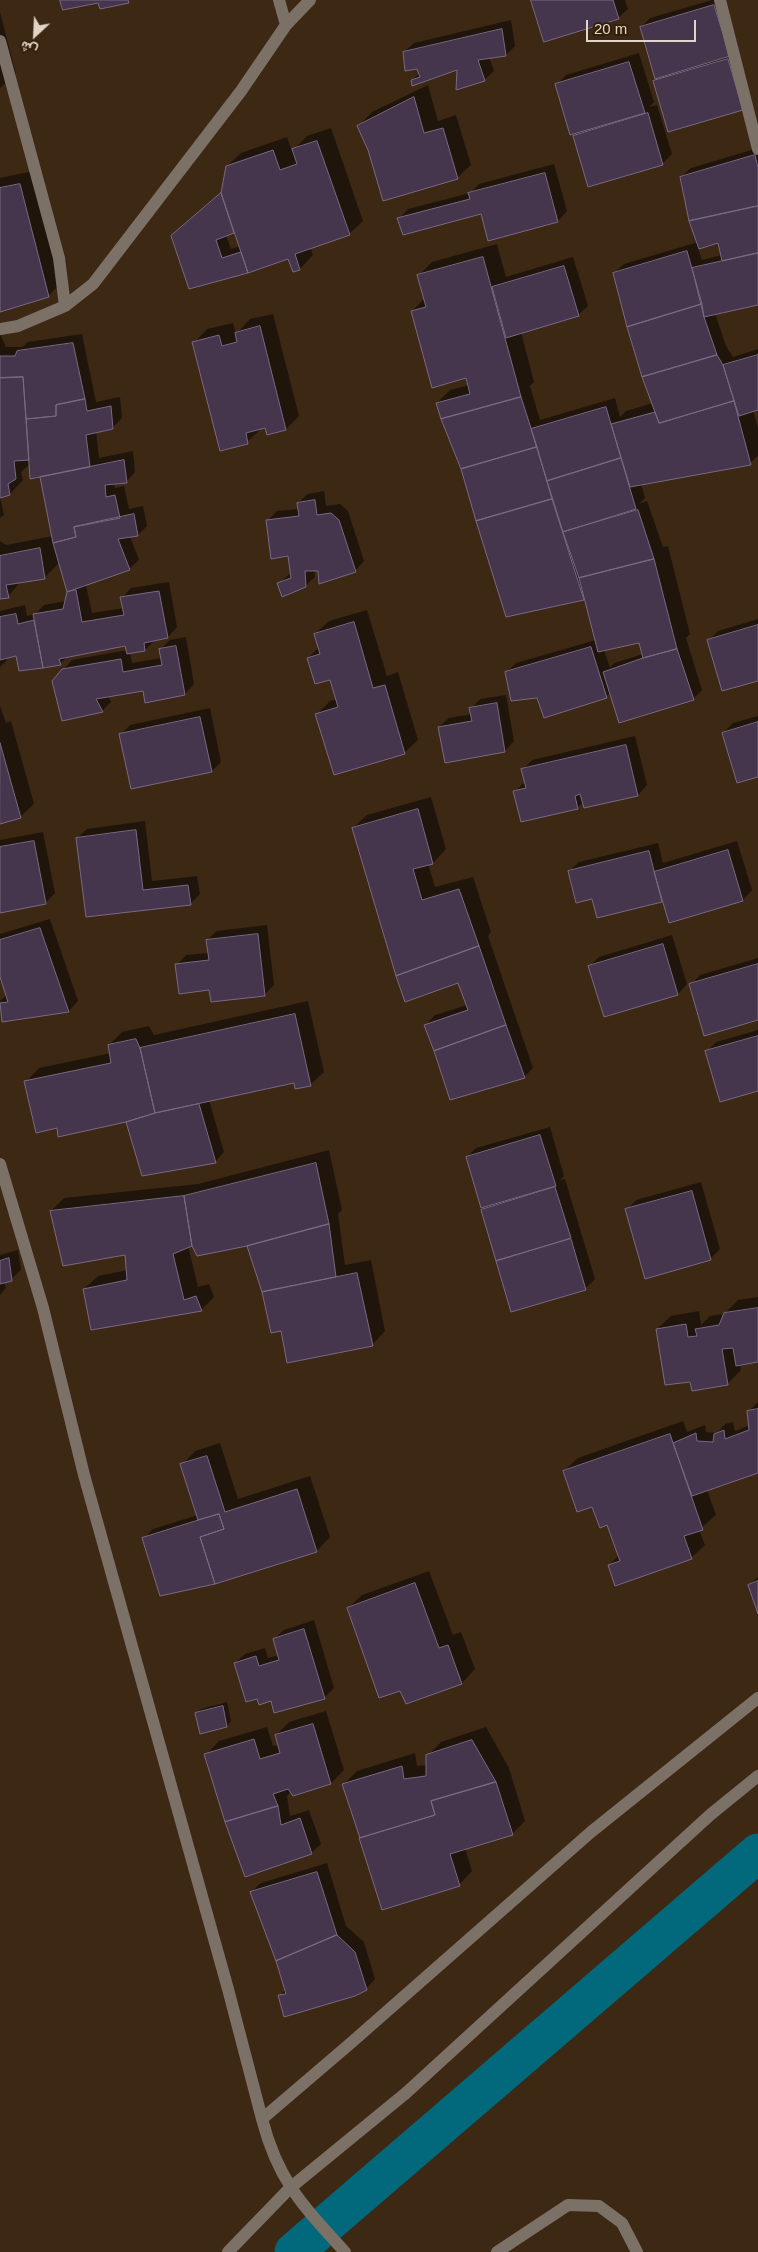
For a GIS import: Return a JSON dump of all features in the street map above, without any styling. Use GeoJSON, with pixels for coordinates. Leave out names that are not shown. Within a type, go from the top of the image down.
{"type":"FeatureCollection","features":[{"type":"Feature","properties":{"kind":"street"},"geometry":{"type":"LineString","coordinates":[[279,0],[286,25]]}},
{"type":"Feature","properties":{"kind":"street"},"geometry":{"type":"LineString","coordinates":[[0,329],[18,326],[65,306],[93,284],[241,91],[286,25],[310,0]]}},
{"type":"Feature","properties":{"kind":"street"},"geometry":{"type":"LineString","coordinates":[[720,0],[758,149]]}},
{"type":"Feature","properties":{"kind":"street"},"geometry":{"type":"LineString","coordinates":[[0,41],[59,258],[65,306]]}},
{"type":"Feature","properties":{"kind":"street"},"geometry":{"type":"LineString","coordinates":[[0,1164],[43,1308],[84,1475],[273,2156],[290,2188],[346,2252]]}},
{"type":"Feature","properties":{"kind":"street"},"geometry":{"type":"LineString","coordinates":[[262,2119],[590,1832],[758,1698]]}},
{"type":"Feature","properties":{"kind":"street"},"geometry":{"type":"LineString","coordinates":[[228,2252],[290,2188],[406,2093],[710,1815],[758,1776]]}},
{"type":"Feature","properties":{"kind":"street"},"geometry":{"type":"LineString","coordinates":[[497,2252],[568,2205],[599,2206],[622,2223],[637,2252]]}},
{"type":"Feature","properties":{"kind":"building"},"geometry":{"type":"Polygon","coordinates":[[[60,0],[128,0],[129,3],[100,9],[98,3],[63,10],[60,0]]]}},
{"type":"Feature","properties":{"kind":"building"},"geometry":{"type":"Polygon","coordinates":[[[531,0],[613,0],[619,19],[544,42],[531,0]]]}},
{"type":"Feature","properties":{"kind":"building"},"geometry":{"type":"Polygon","coordinates":[[[714,5],[730,56],[655,79],[640,27],[714,5]]]}},
{"type":"Feature","properties":{"kind":"building"},"geometry":{"type":"Polygon","coordinates":[[[502,29],[506,56],[478,60],[485,81],[456,90],[457,70],[412,86],[411,80],[420,77],[417,69],[405,71],[403,52],[502,29]]]}},
{"type":"Feature","properties":{"kind":"building"},"geometry":{"type":"Polygon","coordinates":[[[728,59],[743,110],[668,132],[653,81],[728,59]]]}},
{"type":"Feature","properties":{"kind":"building"},"geometry":{"type":"Polygon","coordinates":[[[629,62],[645,113],[570,135],[555,84],[629,62]]]}},
{"type":"Feature","properties":{"kind":"building"},"geometry":{"type":"Polygon","coordinates":[[[414,97],[424,133],[443,128],[458,179],[383,201],[368,150],[357,126],[414,97]]]}},
{"type":"Feature","properties":{"kind":"building"},"geometry":{"type":"Polygon","coordinates":[[[648,113],[663,165],[588,187],[573,136],[648,113]]]}},
{"type":"Feature","properties":{"kind":"building"},"geometry":{"type":"Polygon","coordinates":[[[317,141],[350,235],[295,254],[300,270],[293,272],[288,259],[248,273],[221,193],[226,166],[273,150],[280,170],[297,164],[292,149],[317,141]]]}},
{"type":"Feature","properties":{"kind":"building"},"geometry":{"type":"Polygon","coordinates":[[[755,155],[758,168],[758,206],[689,221],[680,177],[755,155]]]}},
{"type":"Feature","properties":{"kind":"building"},"geometry":{"type":"Polygon","coordinates":[[[545,173],[558,222],[488,241],[481,214],[403,235],[397,218],[470,199],[468,193],[545,173]]]}},
{"type":"Feature","properties":{"kind":"building"},"geometry":{"type":"Polygon","coordinates":[[[20,184],[49,297],[0,312],[0,188],[20,184]]]}},
{"type":"Feature","properties":{"kind":"building"},"geometry":{"type":"Polygon","coordinates":[[[221,193],[234,233],[216,240],[222,258],[241,252],[248,273],[189,289],[171,236],[221,193]]]}},
{"type":"Feature","properties":{"kind":"building"},"geometry":{"type":"Polygon","coordinates":[[[758,206],[758,253],[722,261],[718,243],[699,249],[689,221],[758,206]]]}},
{"type":"Feature","properties":{"kind":"building"},"geometry":{"type":"Polygon","coordinates":[[[687,251],[702,304],[627,327],[613,273],[687,251]]]}},
{"type":"Feature","properties":{"kind":"building"},"geometry":{"type":"Polygon","coordinates":[[[758,253],[758,305],[704,317],[692,268],[758,253]]]}},
{"type":"Feature","properties":{"kind":"building"},"geometry":{"type":"Polygon","coordinates":[[[483,257],[521,397],[441,419],[436,403],[470,394],[466,378],[432,388],[411,311],[426,307],[417,275],[483,257]]]}},
{"type":"Feature","properties":{"kind":"building"},"geometry":{"type":"Polygon","coordinates":[[[564,266],[579,316],[506,338],[492,287],[564,266]]]}},
{"type":"Feature","properties":{"kind":"building"},"geometry":{"type":"Polygon","coordinates":[[[702,304],[704,317],[717,355],[642,377],[627,327],[702,304]]]}},
{"type":"Feature","properties":{"kind":"building"},"geometry":{"type":"Polygon","coordinates":[[[260,326],[286,430],[267,435],[265,428],[246,433],[248,444],[220,451],[192,342],[219,335],[222,346],[237,342],[235,333],[260,326]]]}},
{"type":"Feature","properties":{"kind":"building"},"geometry":{"type":"Polygon","coordinates":[[[73,343],[85,399],[56,405],[56,416],[26,419],[23,377],[0,378],[0,356],[15,356],[17,351],[73,343]]]}},
{"type":"Feature","properties":{"kind":"building"},"geometry":{"type":"Polygon","coordinates":[[[717,355],[723,365],[734,401],[659,423],[642,377],[717,355]]]}},
{"type":"Feature","properties":{"kind":"building"},"geometry":{"type":"Polygon","coordinates":[[[758,355],[758,410],[739,416],[723,365],[758,355]]]}},
{"type":"Feature","properties":{"kind":"building"},"geometry":{"type":"Polygon","coordinates":[[[23,377],[29,460],[14,461],[16,479],[8,484],[10,495],[0,498],[0,378],[23,377]]]}},
{"type":"Feature","properties":{"kind":"building"},"geometry":{"type":"Polygon","coordinates":[[[521,397],[537,447],[461,469],[441,419],[521,397]]]}},
{"type":"Feature","properties":{"kind":"building"},"geometry":{"type":"Polygon","coordinates":[[[85,399],[87,411],[111,406],[113,429],[86,435],[90,467],[30,479],[26,419],[56,416],[56,405],[85,399]]]}},
{"type":"Feature","properties":{"kind":"building"},"geometry":{"type":"Polygon","coordinates":[[[734,401],[751,465],[630,487],[611,424],[655,412],[659,423],[734,401]]]}},
{"type":"Feature","properties":{"kind":"building"},"geometry":{"type":"Polygon","coordinates":[[[606,407],[621,458],[547,481],[531,429],[606,407]]]}},
{"type":"Feature","properties":{"kind":"building"},"geometry":{"type":"Polygon","coordinates":[[[537,447],[552,499],[476,521],[461,469],[537,447]]]}},
{"type":"Feature","properties":{"kind":"building"},"geometry":{"type":"Polygon","coordinates":[[[621,458],[636,509],[563,532],[547,481],[621,458]]]}},
{"type":"Feature","properties":{"kind":"building"},"geometry":{"type":"Polygon","coordinates":[[[124,460],[127,483],[105,485],[106,497],[115,495],[120,518],[74,527],[76,537],[53,543],[40,477],[124,460]]]}},
{"type":"Feature","properties":{"kind":"building"},"geometry":{"type":"Polygon","coordinates":[[[552,499],[584,600],[506,617],[476,521],[552,499]]]}},
{"type":"Feature","properties":{"kind":"building"},"geometry":{"type":"Polygon","coordinates":[[[315,500],[317,515],[331,513],[339,520],[356,572],[319,584],[318,571],[305,571],[306,587],[282,597],[277,583],[291,578],[288,556],[271,559],[266,520],[299,516],[297,503],[315,500]]]}},
{"type":"Feature","properties":{"kind":"building"},"geometry":{"type":"Polygon","coordinates":[[[638,510],[654,559],[579,578],[563,532],[638,510]]]}},
{"type":"Feature","properties":{"kind":"building"},"geometry":{"type":"Polygon","coordinates":[[[134,514],[138,536],[118,539],[130,570],[67,592],[53,543],[76,537],[74,527],[134,514]]]}},
{"type":"Feature","properties":{"kind":"building"},"geometry":{"type":"Polygon","coordinates":[[[40,548],[45,579],[6,585],[9,598],[0,599],[0,556],[40,548]]]}},
{"type":"Feature","properties":{"kind":"building"},"geometry":{"type":"Polygon","coordinates":[[[654,559],[677,649],[643,658],[639,643],[598,652],[579,578],[654,559]]]}},
{"type":"Feature","properties":{"kind":"building"},"geometry":{"type":"Polygon","coordinates":[[[76,590],[82,622],[124,615],[120,597],[159,591],[168,638],[144,643],[145,651],[127,654],[125,646],[59,659],[61,665],[43,668],[33,614],[63,609],[67,592],[76,590]]]}},
{"type":"Feature","properties":{"kind":"building"},"geometry":{"type":"Polygon","coordinates":[[[16,614],[18,624],[34,620],[43,668],[19,671],[16,656],[0,660],[0,617],[16,614]]]}},
{"type":"Feature","properties":{"kind":"building"},"geometry":{"type":"Polygon","coordinates":[[[354,622],[373,688],[385,685],[405,754],[334,775],[315,714],[338,707],[330,680],[315,684],[307,658],[320,654],[314,634],[354,622]]]}},
{"type":"Feature","properties":{"kind":"building"},"geometry":{"type":"Polygon","coordinates":[[[758,625],[758,681],[722,691],[707,640],[758,625]]]}},
{"type":"Feature","properties":{"kind":"building"},"geometry":{"type":"Polygon","coordinates":[[[176,646],[185,695],[145,703],[143,691],[96,699],[103,712],[62,721],[52,681],[62,669],[121,659],[123,672],[162,665],[159,649],[176,646]]]}},
{"type":"Feature","properties":{"kind":"building"},"geometry":{"type":"Polygon","coordinates":[[[591,647],[607,698],[544,718],[537,698],[511,701],[505,672],[591,647]]]}},
{"type":"Feature","properties":{"kind":"building"},"geometry":{"type":"Polygon","coordinates":[[[677,649],[694,700],[619,723],[603,672],[677,649]]]}},
{"type":"Feature","properties":{"kind":"building"},"geometry":{"type":"Polygon","coordinates":[[[497,703],[505,752],[445,763],[438,727],[472,721],[469,708],[497,703]]]}},
{"type":"Feature","properties":{"kind":"building"},"geometry":{"type":"Polygon","coordinates":[[[200,717],[212,772],[131,789],[119,734],[200,717]]]}},
{"type":"Feature","properties":{"kind":"building"},"geometry":{"type":"Polygon","coordinates":[[[758,722],[758,777],[737,783],[722,733],[758,722]]]}},
{"type":"Feature","properties":{"kind":"building"},"geometry":{"type":"Polygon","coordinates":[[[0,743],[21,818],[0,824],[0,743]]]}},
{"type":"Feature","properties":{"kind":"building"},"geometry":{"type":"Polygon","coordinates":[[[626,745],[638,796],[584,808],[580,794],[575,796],[578,809],[521,822],[513,791],[526,788],[521,769],[626,745]]]}},
{"type":"Feature","properties":{"kind":"building"},"geometry":{"type":"Polygon","coordinates":[[[418,809],[433,864],[413,869],[422,900],[459,889],[479,946],[396,976],[352,828],[418,809]]]}},
{"type":"Feature","properties":{"kind":"building"},"geometry":{"type":"Polygon","coordinates":[[[136,830],[143,890],[188,885],[191,905],[86,917],[76,838],[136,830]]]}},
{"type":"Feature","properties":{"kind":"building"},"geometry":{"type":"Polygon","coordinates":[[[34,841],[46,904],[0,913],[0,847],[34,841]]]}},
{"type":"Feature","properties":{"kind":"building"},"geometry":{"type":"Polygon","coordinates":[[[728,850],[743,901],[669,923],[654,872],[728,850]]]}},
{"type":"Feature","properties":{"kind":"building"},"geometry":{"type":"Polygon","coordinates":[[[649,851],[662,902],[597,918],[592,899],[576,903],[568,871],[649,851]]]}},
{"type":"Feature","properties":{"kind":"building"},"geometry":{"type":"Polygon","coordinates":[[[40,928],[69,1012],[2,1022],[0,1003],[8,1002],[0,977],[0,940],[40,928]]]}},
{"type":"Feature","properties":{"kind":"building"},"geometry":{"type":"Polygon","coordinates":[[[258,934],[265,996],[211,1002],[209,990],[179,994],[175,964],[209,960],[206,940],[258,934]]]}},
{"type":"Feature","properties":{"kind":"building"},"geometry":{"type":"Polygon","coordinates":[[[663,944],[678,995],[604,1017],[588,966],[663,944]]]}},
{"type":"Feature","properties":{"kind":"building"},"geometry":{"type":"Polygon","coordinates":[[[479,946],[506,1025],[434,1051],[424,1025],[468,1010],[458,983],[405,1002],[396,976],[479,946]]]}},
{"type":"Feature","properties":{"kind":"building"},"geometry":{"type":"Polygon","coordinates":[[[758,964],[758,1020],[704,1036],[689,984],[758,964]]]}},
{"type":"Feature","properties":{"kind":"building"},"geometry":{"type":"Polygon","coordinates":[[[295,1014],[311,1086],[295,1089],[294,1083],[155,1113],[140,1048],[295,1014]]]}},
{"type":"Feature","properties":{"kind":"building"},"geometry":{"type":"Polygon","coordinates":[[[506,1025],[525,1078],[450,1100],[434,1051],[506,1025]]]}},
{"type":"Feature","properties":{"kind":"building"},"geometry":{"type":"Polygon","coordinates":[[[758,1036],[758,1091],[720,1102],[705,1051],[758,1036]]]}},
{"type":"Feature","properties":{"kind":"building"},"geometry":{"type":"Polygon","coordinates":[[[136,1039],[140,1048],[155,1113],[126,1122],[58,1137],[57,1128],[36,1133],[24,1081],[111,1063],[108,1045],[136,1039]]]}},
{"type":"Feature","properties":{"kind":"building"},"geometry":{"type":"Polygon","coordinates":[[[199,1104],[216,1163],[142,1176],[126,1122],[155,1113],[199,1104]]]}},
{"type":"Feature","properties":{"kind":"building"},"geometry":{"type":"Polygon","coordinates":[[[540,1135],[556,1186],[481,1208],[466,1157],[540,1135]]]}},
{"type":"Feature","properties":{"kind":"building"},"geometry":{"type":"Polygon","coordinates":[[[316,1163],[329,1224],[247,1246],[197,1256],[192,1246],[184,1196],[316,1163]]]}},
{"type":"Feature","properties":{"kind":"building"},"geometry":{"type":"Polygon","coordinates":[[[555,1187],[571,1238],[496,1261],[481,1210],[555,1187]]]}},
{"type":"Feature","properties":{"kind":"building"},"geometry":{"type":"Polygon","coordinates":[[[692,1191],[711,1260],[645,1279],[625,1209],[692,1191]]]}},
{"type":"Feature","properties":{"kind":"building"},"geometry":{"type":"Polygon","coordinates":[[[184,1196],[192,1246],[173,1254],[184,1300],[196,1296],[202,1311],[91,1330],[83,1289],[127,1280],[125,1255],[63,1266],[50,1211],[184,1196]]]}},
{"type":"Feature","properties":{"kind":"building"},"geometry":{"type":"Polygon","coordinates":[[[329,1224],[336,1277],[262,1292],[247,1246],[329,1224]]]}},
{"type":"Feature","properties":{"kind":"building"},"geometry":{"type":"Polygon","coordinates":[[[571,1239],[586,1290],[511,1312],[496,1261],[571,1239]]]}},
{"type":"Feature","properties":{"kind":"building"},"geometry":{"type":"Polygon","coordinates":[[[9,1258],[12,1281],[0,1284],[0,1261],[9,1258]]]}},
{"type":"Feature","properties":{"kind":"building"},"geometry":{"type":"Polygon","coordinates":[[[357,1273],[373,1346],[287,1363],[281,1331],[271,1333],[262,1292],[357,1273]]]}},
{"type":"Feature","properties":{"kind":"building"},"geometry":{"type":"Polygon","coordinates":[[[758,1308],[758,1362],[736,1366],[733,1348],[722,1349],[728,1385],[692,1391],[690,1382],[665,1385],[656,1329],[686,1324],[688,1337],[697,1336],[695,1329],[719,1325],[724,1313],[758,1308]]]}},
{"type":"Feature","properties":{"kind":"building"},"geometry":{"type":"Polygon","coordinates":[[[758,1409],[758,1473],[692,1496],[673,1443],[696,1433],[697,1441],[713,1442],[714,1434],[724,1430],[725,1439],[749,1430],[747,1411],[758,1409]]]}},
{"type":"Feature","properties":{"kind":"building"},"geometry":{"type":"Polygon","coordinates":[[[670,1434],[703,1530],[684,1536],[692,1559],[615,1586],[608,1565],[620,1561],[607,1525],[600,1528],[592,1507],[577,1512],[563,1471],[670,1434]]]}},
{"type":"Feature","properties":{"kind":"building"},"geometry":{"type":"Polygon","coordinates":[[[207,1456],[225,1512],[297,1489],[317,1552],[215,1584],[200,1537],[224,1529],[219,1514],[198,1520],[180,1464],[207,1456]]]}},
{"type":"Feature","properties":{"kind":"building"},"geometry":{"type":"Polygon","coordinates":[[[219,1514],[224,1529],[200,1537],[215,1584],[160,1596],[142,1538],[219,1514]]]}},
{"type":"Feature","properties":{"kind":"building"},"geometry":{"type":"Polygon","coordinates":[[[758,1581],[758,1614],[748,1585],[758,1581]]]}},
{"type":"Feature","properties":{"kind":"building"},"geometry":{"type":"Polygon","coordinates":[[[415,1583],[439,1648],[448,1645],[462,1684],[406,1704],[400,1691],[379,1698],[347,1608],[415,1583]]]}},
{"type":"Feature","properties":{"kind":"building"},"geometry":{"type":"Polygon","coordinates":[[[304,1629],[325,1699],[274,1713],[271,1701],[259,1705],[257,1699],[246,1702],[234,1663],[256,1656],[259,1666],[279,1660],[273,1639],[304,1629]]]}},
{"type":"Feature","properties":{"kind":"building"},"geometry":{"type":"Polygon","coordinates":[[[223,1706],[227,1727],[200,1734],[195,1713],[223,1706]]]}},
{"type":"Feature","properties":{"kind":"building"},"geometry":{"type":"Polygon","coordinates":[[[313,1724],[331,1784],[293,1796],[288,1789],[273,1794],[278,1806],[225,1822],[204,1754],[254,1739],[260,1759],[280,1753],[275,1735],[313,1724]]]}},
{"type":"Feature","properties":{"kind":"building"},"geometry":{"type":"Polygon","coordinates":[[[472,1740],[496,1782],[431,1801],[435,1815],[360,1838],[342,1784],[402,1766],[404,1779],[426,1776],[426,1755],[472,1740]]]}},
{"type":"Feature","properties":{"kind":"building"},"geometry":{"type":"Polygon","coordinates":[[[496,1782],[513,1835],[450,1854],[460,1886],[382,1910],[359,1838],[435,1815],[431,1801],[496,1782]]]}},
{"type":"Feature","properties":{"kind":"building"},"geometry":{"type":"Polygon","coordinates":[[[278,1806],[281,1825],[300,1818],[312,1854],[245,1877],[225,1822],[278,1806]]]}},
{"type":"Feature","properties":{"kind":"building"},"geometry":{"type":"Polygon","coordinates":[[[317,1872],[337,1935],[276,1961],[250,1892],[317,1872]]]}},
{"type":"Feature","properties":{"kind":"building"},"geometry":{"type":"Polygon","coordinates":[[[337,1935],[355,1952],[367,1990],[355,1996],[284,2017],[278,1995],[286,1994],[276,1961],[337,1935]]]}},
{"type":"Feature","properties":{"kind":"waterway"},"geometry":{"type":"LineString","coordinates":[[294,2252],[758,1853]]}}]}
